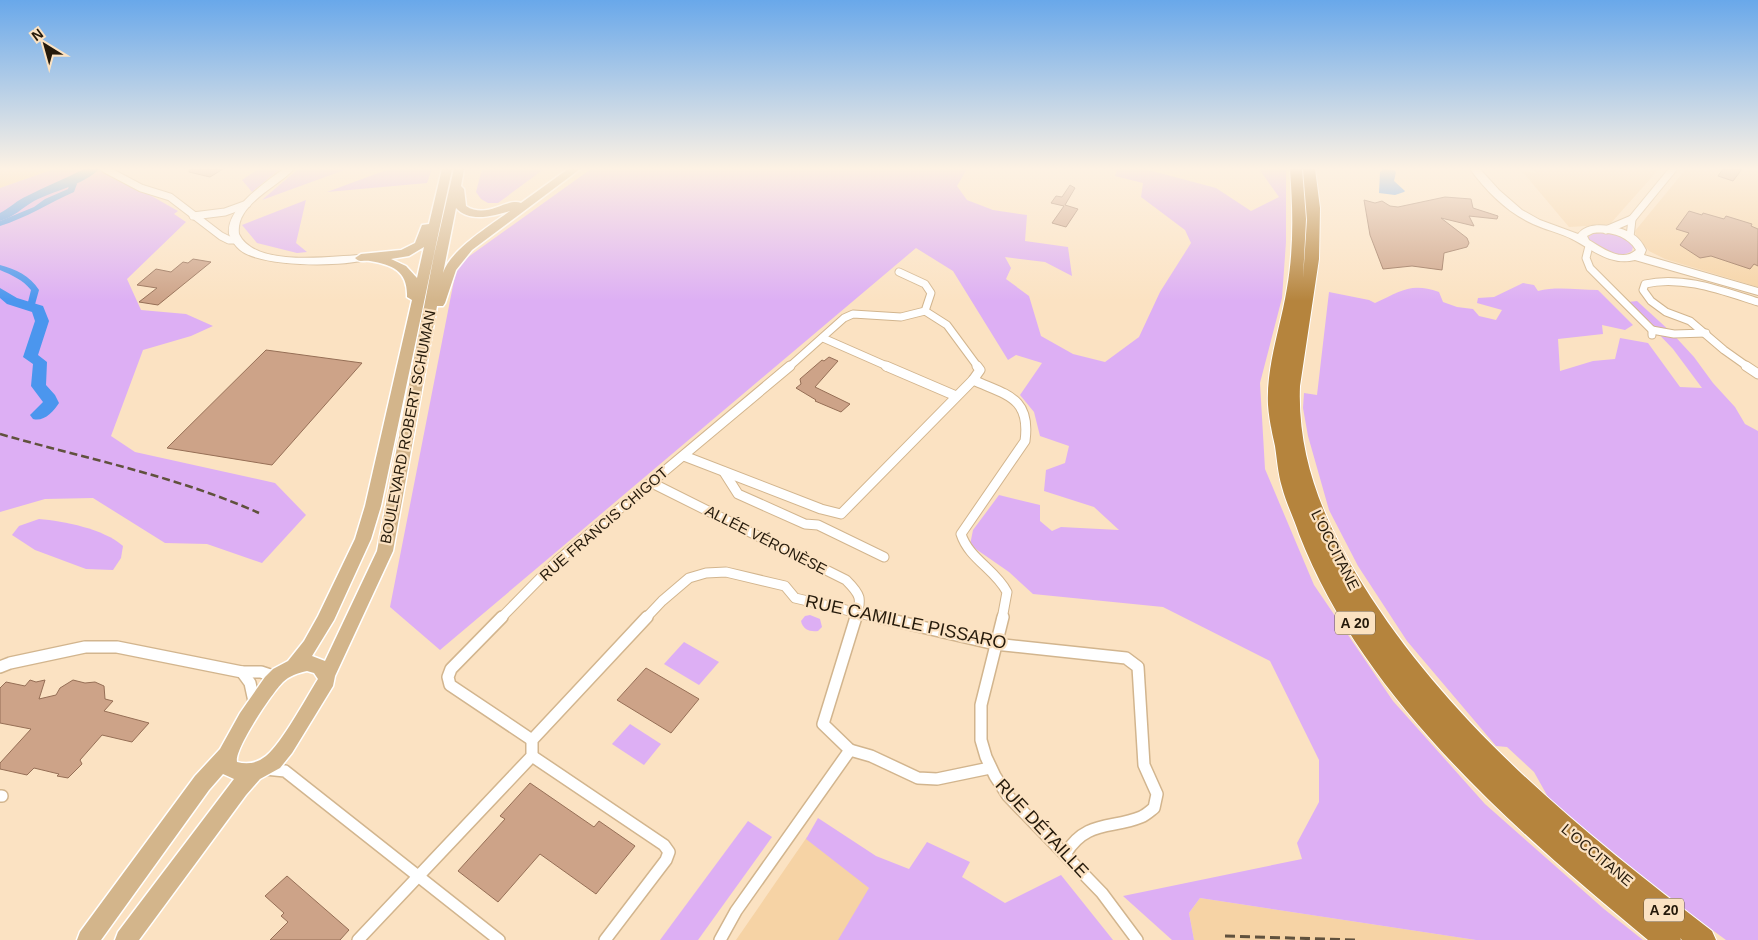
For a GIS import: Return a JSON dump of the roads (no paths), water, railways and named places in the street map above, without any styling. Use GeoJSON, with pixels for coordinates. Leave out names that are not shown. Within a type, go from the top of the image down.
{"type":"FeatureCollection","features":[{"type":"Feature","properties":{"kind":"highway","name":"L'OCCITANE"},"geometry":{"type":"LineString","coordinates":[[1299,213],[1301,232],[1293,300],[1279,368],[1276,405],[1280,443],[1294,499],[1319,561],[1361,633],[1396,681],[1474,770],[1532,826],[1604,889],[1668,940]]}},
{"type":"Feature","properties":{"kind":"highway","name":"L'OCCITANE"},"geometry":{"type":"LineString","coordinates":[[1313,213],[1311,273],[1292,375],[1292,424],[1299,466],[1306,490],[1316,517],[1333,552],[1365,607],[1400,658],[1460,728],[1573,836],[1625,880],[1703,940]]}},
{"type":"Feature","properties":{"kind":"main road"},"geometry":{"type":"LineString","coordinates":[[361,258],[394,256],[407,252],[421,243],[424,239],[430,213]]}},
{"type":"Feature","properties":{"kind":"main road","name":"BOULEVARD ROBERT SCHUMAN"},"geometry":{"type":"LineString","coordinates":[[295,665],[310,646],[325,620],[364,539],[373,506],[436,213]]}},
{"type":"Feature","properties":{"kind":"main road","name":"BOULEVARD ROBERT SCHUMAN"},"geometry":{"type":"LineString","coordinates":[[258,771],[274,762],[324,688],[327,675],[385,551],[448,213]]}},
{"type":"Feature","properties":{"kind":"main road"},"geometry":{"type":"LineString","coordinates":[[475,213],[490,213]]}},
{"type":"Feature","properties":{"kind":"main road"},"geometry":{"type":"LineString","coordinates":[[422,354],[450,269],[468,248],[516,213]]}},
{"type":"Feature","properties":{"kind":"main road"},"geometry":{"type":"LineString","coordinates":[[361,258],[386,262],[401,268],[408,274],[413,281],[412,322]]}},
{"type":"Feature","properties":{"kind":"main road"},"geometry":{"type":"LineString","coordinates":[[88,940],[202,783],[226,756],[232,742],[276,677],[295,665],[307,663],[317,664],[324,669],[327,675]]}},
{"type":"Feature","properties":{"kind":"main road"},"geometry":{"type":"LineString","coordinates":[[226,756],[226,763],[231,768],[258,771]]}},
{"type":"Feature","properties":{"kind":"main road"},"geometry":{"type":"LineString","coordinates":[[126,940],[239,788],[258,771]]}},
{"type":"Feature","properties":{"kind":"street"},"geometry":{"type":"LineString","coordinates":[[189,213],[221,236],[229,240],[236,240]]}},
{"type":"Feature","properties":{"kind":"street"},"geometry":{"type":"LineString","coordinates":[[193,216],[218,213]]}},
{"type":"Feature","properties":{"kind":"street"},"geometry":{"type":"LineString","coordinates":[[241,213],[234,224],[233,231],[236,240],[245,250],[264,257],[289,260],[361,258]]}},
{"type":"Feature","properties":{"kind":"street"},"geometry":{"type":"LineString","coordinates":[[1522,213],[1546,226],[1586,243],[1603,254],[1621,258],[1638,253],[1682,269],[1758,292]]}},
{"type":"Feature","properties":{"kind":"street"},"geometry":{"type":"LineString","coordinates":[[1606,230],[1632,218],[1636,213]]}},
{"type":"Feature","properties":{"kind":"street"},"geometry":{"type":"LineString","coordinates":[[1630,237],[1632,218]]}},
{"type":"Feature","properties":{"kind":"street"},"geometry":{"type":"LineString","coordinates":[[1638,253],[1636,241],[1630,237],[1606,230],[1598,229],[1586,243],[1587,262],[1596,275],[1652,333],[1706,333]]}},
{"type":"Feature","properties":{"kind":"street"},"geometry":{"type":"LineString","coordinates":[[684,456],[821,509],[841,514],[848,510],[973,380],[980,370],[947,325],[925,312],[930,294],[925,284],[899,272]]}},
{"type":"Feature","properties":{"kind":"street"},"geometry":{"type":"LineString","coordinates":[[1758,302],[1672,281],[1656,280],[1645,284],[1643,290],[1651,301],[1666,312],[1690,321],[1724,350],[1758,374]]}},
{"type":"Feature","properties":{"kind":"street","name":"RUE FRANCIS CHIGOT"},"geometry":{"type":"LineString","coordinates":[[532,740],[450,685],[447,681],[447,675],[451,668],[557,561],[684,456],[844,318],[853,314],[901,317],[925,312]]}},
{"type":"Feature","properties":{"kind":"street"},"geometry":{"type":"LineString","coordinates":[[823,338],[956,396]]}},
{"type":"Feature","properties":{"kind":"street","name":"RUE DÉTAILLE"},"geometry":{"type":"LineString","coordinates":[[973,380],[1009,396],[1019,404],[1028,420],[1025,441],[962,534],[962,542],[968,550],[995,572],[1004,584],[1007,592],[982,696],[979,722],[983,752],[995,780],[1008,796],[1066,853],[1102,893],[1137,940]]}},
{"type":"Feature","properties":{"kind":"street"},"geometry":{"type":"LineString","coordinates":[[724,472],[738,494],[805,524],[818,525],[884,556]]}},
{"type":"Feature","properties":{"kind":"street","name":"ALLÉE VÉRONÈSE"},"geometry":{"type":"LineString","coordinates":[[652,483],[846,580],[858,592],[861,602],[856,613],[823,724],[827,731],[844,741],[850,750]]}},
{"type":"Feature","properties":{"kind":"street","name":"RUE CAMILLE PISSARO"},"geometry":{"type":"LineString","coordinates":[[532,740],[662,601],[689,578],[706,573],[726,572],[784,586],[795,598],[995,644],[1131,660],[1138,667],[1144,764],[1157,794],[1154,808],[1142,817],[1105,825],[1084,833],[1071,845],[1066,853]]}},
{"type":"Feature","properties":{"kind":"street"},"geometry":{"type":"LineString","coordinates":[[0,667],[26,659],[85,647],[117,647],[242,672],[260,672],[276,677]]}},
{"type":"Feature","properties":{"kind":"street"},"geometry":{"type":"LineString","coordinates":[[242,672],[250,683],[256,708]]}},
{"type":"Feature","properties":{"kind":"street"},"geometry":{"type":"LineString","coordinates":[[358,940],[532,756],[532,740]]}},
{"type":"Feature","properties":{"kind":"street"},"geometry":{"type":"LineString","coordinates":[[285,747],[285,771]]}},
{"type":"Feature","properties":{"kind":"street"},"geometry":{"type":"LineString","coordinates":[[720,940],[736,911],[850,750],[871,756],[918,778],[937,779],[990,768]]}},
{"type":"Feature","properties":{"kind":"street"},"geometry":{"type":"LineString","coordinates":[[532,756],[664,845],[669,852],[666,860],[605,940]]}},
{"type":"Feature","properties":{"kind":"street"},"geometry":{"type":"LineString","coordinates":[[258,771],[285,771],[499,940]]}},
{"type":"Feature","properties":{"kind":"waterway"},"geometry":{"type":"LineString","coordinates":[[0,217],[10,213]]}},
{"type":"Feature","properties":{"kind":"waterway"},"geometry":{"type":"LineString","coordinates":[[0,224],[27,213]]}},
{"type":"Feature","properties":{"kind":"waterway"},"geometry":{"type":"LineString","coordinates":[[0,267],[20,276],[32,286],[35,290],[31,306]]}},
{"type":"Feature","properties":{"kind":"waterway"},"geometry":{"type":"LineString","coordinates":[[0,292],[12,301],[38,309],[42,321],[30,357],[40,362],[38,386],[50,399],[51,403],[38,415]]}},
{"type":"Feature","properties":{"kind":"railway"},"geometry":{"type":"LineString","coordinates":[[0,434],[164,478],[259,513]]}},
{"type":"Feature","properties":{"kind":"railway"},"geometry":{"type":"LineString","coordinates":[[1225,936],[1355,940]]}}]}
